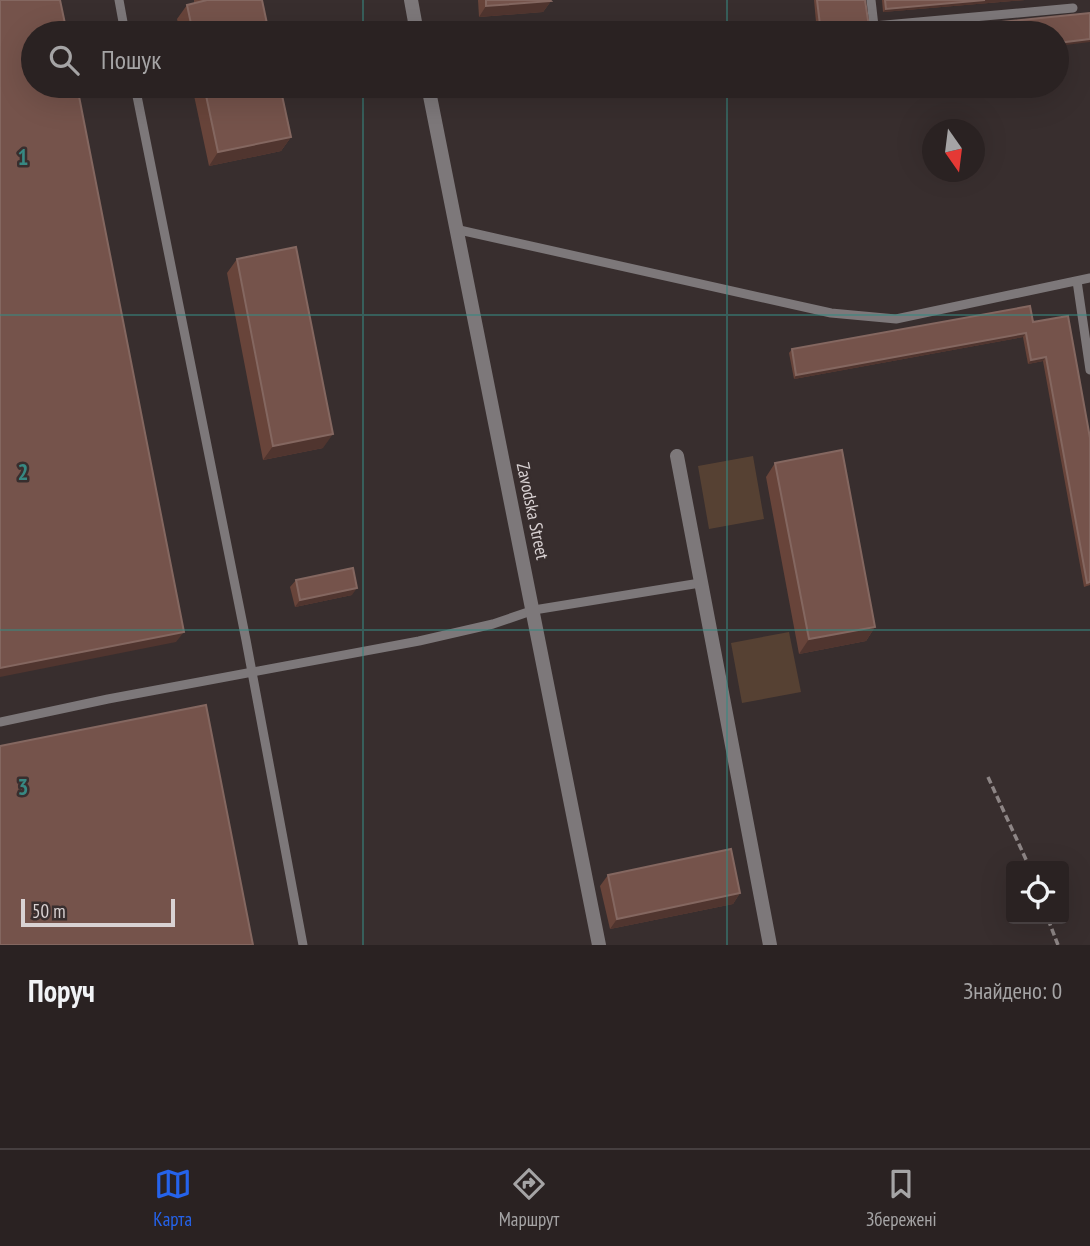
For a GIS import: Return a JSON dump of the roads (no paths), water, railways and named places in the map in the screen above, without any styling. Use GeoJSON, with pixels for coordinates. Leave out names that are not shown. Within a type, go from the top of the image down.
{"type":"FeatureCollection","features":[{"type":"Feature","properties":{"kind":"street"},"geometry":{"type":"LineString","coordinates":[[411,0],[415,21]]}},
{"type":"Feature","properties":{"kind":"street","name":"Zavodska Street"},"geometry":{"type":"LineString","coordinates":[[430,98],[534,610],[598,945]]}},
{"type":"Feature","properties":{"kind":"street"},"geometry":{"type":"LineString","coordinates":[[677,456],[770,945]]}},
{"type":"Feature","properties":{"kind":"lane"},"geometry":{"type":"LineString","coordinates":[[118,0],[122,21]]}},
{"type":"Feature","properties":{"kind":"lane"},"geometry":{"type":"LineString","coordinates":[[871,0],[873,21]]}},
{"type":"Feature","properties":{"kind":"lane"},"geometry":{"type":"LineString","coordinates":[[933,21],[1073,9]]}},
{"type":"Feature","properties":{"kind":"lane"},"geometry":{"type":"LineString","coordinates":[[137,98],[303,945]]}},
{"type":"Feature","properties":{"kind":"lane"},"geometry":{"type":"LineString","coordinates":[[455,229],[831,313],[896,319],[1090,278]]}},
{"type":"Feature","properties":{"kind":"lane"},"geometry":{"type":"LineString","coordinates":[[1077,281],[1090,370]]}},
{"type":"Feature","properties":{"kind":"lane"},"geometry":{"type":"LineString","coordinates":[[0,722],[419,641],[493,624],[534,610],[700,583]]}}]}
